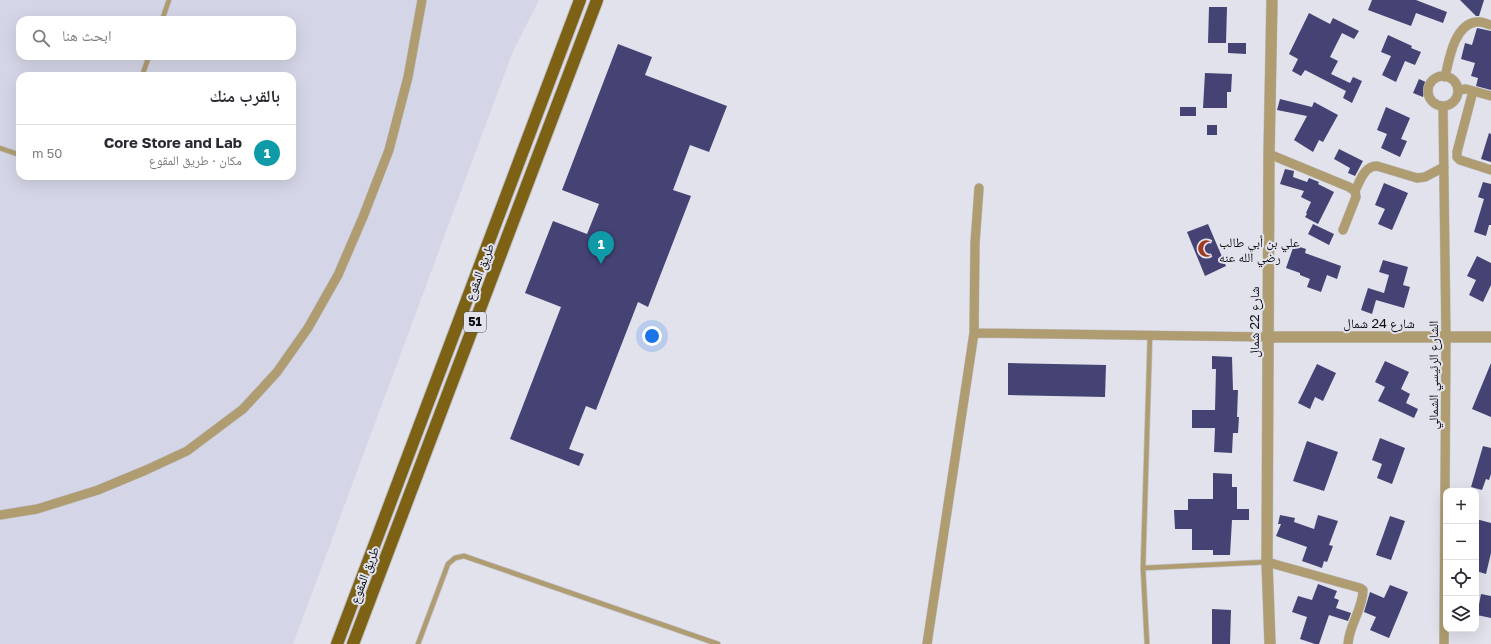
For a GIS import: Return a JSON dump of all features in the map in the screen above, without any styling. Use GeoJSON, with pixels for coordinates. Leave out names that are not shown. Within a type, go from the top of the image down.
{"type":"FeatureCollection","features":[{"type":"Feature","properties":{"kind":"main road","name":"طريق المقوع"},"geometry":{"type":"LineString","coordinates":[[337,644],[580,0]]}},
{"type":"Feature","properties":{"kind":"main road","name":"طريق المقوع"},"geometry":{"type":"LineString","coordinates":[[353,644],[596,0]]}},
{"type":"Feature","properties":{"kind":"street"},"geometry":{"type":"LineString","coordinates":[[0,515],[37,509],[98,490],[187,451],[243,409],[277,372],[308,328],[338,275],[363,217],[389,150],[408,77],[422,0]]}},
{"type":"Feature","properties":{"kind":"street","name":"شارع 22 شمال"},"geometry":{"type":"LineString","coordinates":[[1270,644],[1267,562],[1269,154],[1272,0]]}},
{"type":"Feature","properties":{"kind":"street"},"geometry":{"type":"LineString","coordinates":[[1445,76],[1454,44],[1459,34],[1467,26],[1476,22],[1491,25]]}},
{"type":"Feature","properties":{"kind":"street"},"geometry":{"type":"LineString","coordinates":[[1445,76],[1455,82],[1458,90],[1458,94],[1454,101],[1447,106],[1439,106],[1431,101],[1428,88],[1432,81],[1436,78],[1445,76]]}},
{"type":"Feature","properties":{"kind":"street"},"geometry":{"type":"LineString","coordinates":[[1458,90],[1466,89],[1491,96]]}},
{"type":"Feature","properties":{"kind":"street"},"geometry":{"type":"LineString","coordinates":[[1473,91],[1457,157],[1460,160],[1491,170]]}},
{"type":"Feature","properties":{"kind":"street","name":"الشارع الرئيسي الشمالي"},"geometry":{"type":"LineString","coordinates":[[1443,106],[1446,337],[1444,644]]}},
{"type":"Feature","properties":{"kind":"street"},"geometry":{"type":"LineString","coordinates":[[1269,154],[1349,187],[1355,191]]}},
{"type":"Feature","properties":{"kind":"street"},"geometry":{"type":"LineString","coordinates":[[1343,230],[1356,197],[1355,191],[1366,171],[1370,167],[1380,167],[1417,178],[1425,177],[1444,167]]}},
{"type":"Feature","properties":{"kind":"street"},"geometry":{"type":"LineString","coordinates":[[927,644],[974,333],[975,256],[979,188]]}},
{"type":"Feature","properties":{"kind":"street"},"geometry":{"type":"LineString","coordinates":[[974,333],[1268,336]]}},
{"type":"Feature","properties":{"kind":"street","name":"شارع 24 شمال"},"geometry":{"type":"LineString","coordinates":[[1268,336],[1491,337]]}},
{"type":"Feature","properties":{"kind":"street"},"geometry":{"type":"LineString","coordinates":[[1267,562],[1363,590],[1356,617],[1349,635],[1348,644]]}},
{"type":"Feature","properties":{"kind":"lane"},"geometry":{"type":"LineString","coordinates":[[163,16],[169,0]]}},
{"type":"Feature","properties":{"kind":"lane"},"geometry":{"type":"LineString","coordinates":[[143,72],[148,60]]}},
{"type":"Feature","properties":{"kind":"lane"},"geometry":{"type":"LineString","coordinates":[[0,148],[16,154]]}},
{"type":"Feature","properties":{"kind":"lane"},"geometry":{"type":"LineString","coordinates":[[1147,644],[1143,568],[1150,335]]}},
{"type":"Feature","properties":{"kind":"lane"},"geometry":{"type":"LineString","coordinates":[[418,644],[448,564],[455,558],[464,556],[718,644]]}},
{"type":"Feature","properties":{"kind":"lane"},"geometry":{"type":"LineString","coordinates":[[1143,568],[1267,562]]}},
{"type":"Feature","properties":{"kind":"shaded area"},"geometry":{"type":"Polygon","coordinates":[[[0,0],[539,0],[513,51],[293,644],[0,644],[0,0]]]}},
{"type":"Feature","properties":{"kind":"building"},"geometry":{"type":"Polygon","coordinates":[[[1372,0],[1416,0],[1447,12],[1443,23],[1416,13],[1411,26],[1368,10],[1372,0]]]}},
{"type":"Feature","properties":{"kind":"building"},"geometry":{"type":"Polygon","coordinates":[[[1460,0],[1484,0],[1479,16],[1476,16],[1460,0]]]}},
{"type":"Feature","properties":{"kind":"building"},"geometry":{"type":"Polygon","coordinates":[[[1209,7],[1227,7],[1226,43],[1208,43],[1209,7]]]}},
{"type":"Feature","properties":{"kind":"building"},"geometry":{"type":"Polygon","coordinates":[[[1309,13],[1330,24],[1333,18],[1359,31],[1354,39],[1342,33],[1330,57],[1338,61],[1331,74],[1350,83],[1353,77],[1362,81],[1352,103],[1343,98],[1346,91],[1305,70],[1301,76],[1292,71],[1298,59],[1289,54],[1309,13]]]}},
{"type":"Feature","properties":{"kind":"building"},"geometry":{"type":"Polygon","coordinates":[[[1477,28],[1491,31],[1491,90],[1476,86],[1478,78],[1471,76],[1475,63],[1461,59],[1465,43],[1472,45],[1477,28]]]}},
{"type":"Feature","properties":{"kind":"building"},"geometry":{"type":"Polygon","coordinates":[[[1388,35],[1412,46],[1411,48],[1421,52],[1415,65],[1405,61],[1396,82],[1382,75],[1391,56],[1381,52],[1388,35]]]}},
{"type":"Feature","properties":{"kind":"building"},"geometry":{"type":"Polygon","coordinates":[[[1228,43],[1246,43],[1246,54],[1228,53],[1228,43]]]}},
{"type":"Feature","properties":{"kind":"building"},"geometry":{"type":"Polygon","coordinates":[[[618,44],[652,57],[645,75],[727,106],[709,152],[690,145],[673,190],[691,196],[648,307],[638,302],[596,410],[586,406],[569,449],[584,454],[579,466],[510,439],[561,307],[525,293],[553,221],[587,234],[599,204],[562,190],[618,44]]]}},
{"type":"Feature","properties":{"kind":"building"},"geometry":{"type":"Polygon","coordinates":[[[1205,73],[1232,74],[1231,92],[1227,92],[1227,108],[1203,108],[1205,73]]]}},
{"type":"Feature","properties":{"kind":"building"},"geometry":{"type":"Polygon","coordinates":[[[1419,79],[1428,83],[1423,97],[1413,93],[1419,79]]]}},
{"type":"Feature","properties":{"kind":"building"},"geometry":{"type":"Polygon","coordinates":[[[1280,99],[1312,107],[1314,102],[1338,115],[1323,142],[1319,140],[1313,152],[1294,140],[1307,116],[1277,110],[1280,99]]]}},
{"type":"Feature","properties":{"kind":"building"},"geometry":{"type":"Polygon","coordinates":[[[1180,107],[1196,107],[1196,116],[1180,116],[1180,107]]]}},
{"type":"Feature","properties":{"kind":"building"},"geometry":{"type":"Polygon","coordinates":[[[1386,107],[1410,118],[1401,139],[1407,141],[1400,157],[1381,148],[1387,134],[1377,130],[1386,107]]]}},
{"type":"Feature","properties":{"kind":"building"},"geometry":{"type":"Polygon","coordinates":[[[1207,125],[1217,125],[1217,135],[1207,135],[1207,125]]]}},
{"type":"Feature","properties":{"kind":"building"},"geometry":{"type":"Polygon","coordinates":[[[1489,133],[1491,134],[1491,162],[1481,159],[1489,133]]]}},
{"type":"Feature","properties":{"kind":"building"},"geometry":{"type":"Polygon","coordinates":[[[1339,149],[1363,161],[1355,176],[1348,173],[1350,168],[1334,159],[1339,149]]]}},
{"type":"Feature","properties":{"kind":"building"},"geometry":{"type":"Polygon","coordinates":[[[1285,169],[1294,171],[1293,177],[1307,182],[1309,178],[1319,182],[1318,184],[1334,192],[1318,224],[1305,217],[1311,202],[1301,197],[1304,191],[1280,184],[1285,169]]]}},
{"type":"Feature","properties":{"kind":"building"},"geometry":{"type":"Polygon","coordinates":[[[1483,182],[1491,184],[1491,225],[1489,225],[1486,236],[1474,232],[1484,199],[1478,197],[1483,182]]]}},
{"type":"Feature","properties":{"kind":"building"},"geometry":{"type":"Polygon","coordinates":[[[1384,183],[1408,193],[1392,230],[1378,224],[1385,209],[1375,205],[1384,183]]]}},
{"type":"Feature","properties":{"kind":"building","name":"علي بن أبي طالب رضي الله عنه"},"geometry":{"type":"Polygon","coordinates":[[[1208,224],[1226,266],[1205,276],[1187,232],[1208,224]]]}},
{"type":"Feature","properties":{"kind":"building"},"geometry":{"type":"Polygon","coordinates":[[[1313,224],[1334,234],[1329,245],[1308,234],[1313,224]]]}},
{"type":"Feature","properties":{"kind":"building"},"geometry":{"type":"Polygon","coordinates":[[[1294,245],[1306,249],[1305,253],[1341,266],[1337,279],[1327,275],[1321,292],[1307,287],[1310,279],[1300,275],[1300,273],[1286,268],[1294,245]]]}},
{"type":"Feature","properties":{"kind":"building"},"geometry":{"type":"Polygon","coordinates":[[[1477,256],[1491,263],[1491,285],[1483,302],[1469,295],[1476,280],[1467,276],[1477,256]]]}},
{"type":"Feature","properties":{"kind":"building"},"geometry":{"type":"Polygon","coordinates":[[[1383,260],[1408,267],[1403,285],[1410,287],[1404,308],[1376,300],[1372,314],[1361,310],[1368,288],[1384,293],[1389,275],[1379,272],[1383,260]]]}},
{"type":"Feature","properties":{"kind":"building"},"geometry":{"type":"Polygon","coordinates":[[[1212,356],[1232,357],[1233,390],[1238,390],[1237,417],[1239,417],[1238,433],[1233,433],[1232,453],[1214,452],[1215,428],[1192,428],[1192,410],[1215,410],[1216,369],[1212,369],[1212,356]]]}},
{"type":"Feature","properties":{"kind":"building"},"geometry":{"type":"Polygon","coordinates":[[[1385,361],[1409,372],[1401,389],[1410,394],[1406,403],[1418,409],[1414,418],[1378,401],[1385,387],[1375,382],[1385,361]]]}},
{"type":"Feature","properties":{"kind":"building"},"geometry":{"type":"Polygon","coordinates":[[[1008,363],[1106,365],[1105,397],[1008,395],[1008,363]]]}},
{"type":"Feature","properties":{"kind":"building"},"geometry":{"type":"Polygon","coordinates":[[[1491,363],[1491,417],[1472,409],[1491,363]]]}},
{"type":"Feature","properties":{"kind":"building"},"geometry":{"type":"Polygon","coordinates":[[[1317,364],[1336,373],[1323,401],[1315,397],[1310,409],[1298,403],[1317,364]]]}},
{"type":"Feature","properties":{"kind":"building"},"geometry":{"type":"Polygon","coordinates":[[[1380,438],[1405,448],[1392,484],[1377,478],[1382,464],[1372,460],[1380,438]]]}},
{"type":"Feature","properties":{"kind":"building"},"geometry":{"type":"Polygon","coordinates":[[[1307,441],[1338,452],[1324,491],[1293,481],[1307,441]]]}},
{"type":"Feature","properties":{"kind":"building"},"geometry":{"type":"Polygon","coordinates":[[[1483,446],[1491,448],[1491,474],[1489,480],[1486,479],[1482,490],[1471,487],[1483,446]]]}},
{"type":"Feature","properties":{"kind":"building"},"geometry":{"type":"Polygon","coordinates":[[[1213,473],[1232,474],[1232,487],[1237,487],[1237,509],[1249,509],[1249,520],[1232,520],[1230,555],[1213,555],[1213,550],[1192,550],[1192,529],[1175,529],[1174,510],[1188,510],[1188,499],[1213,499],[1213,473]]]}},
{"type":"Feature","properties":{"kind":"building"},"geometry":{"type":"Polygon","coordinates":[[[1280,515],[1295,518],[1294,522],[1314,529],[1318,515],[1338,521],[1329,545],[1333,546],[1327,562],[1324,561],[1322,568],[1302,561],[1307,547],[1276,536],[1281,524],[1278,524],[1280,515]]]}},
{"type":"Feature","properties":{"kind":"building"},"geometry":{"type":"Polygon","coordinates":[[[1390,516],[1405,521],[1391,560],[1376,555],[1390,516]]]}},
{"type":"Feature","properties":{"kind":"building"},"geometry":{"type":"Polygon","coordinates":[[[1479,520],[1491,523],[1491,553],[1486,574],[1479,572],[1479,520]]]}},
{"type":"Feature","properties":{"kind":"building"},"geometry":{"type":"Polygon","coordinates":[[[1318,584],[1337,591],[1334,598],[1339,600],[1336,608],[1351,613],[1348,621],[1329,615],[1319,644],[1315,644],[1300,639],[1307,617],[1292,612],[1298,596],[1312,600],[1318,584]]]}},
{"type":"Feature","properties":{"kind":"building"},"geometry":{"type":"Polygon","coordinates":[[[1390,585],[1408,592],[1389,638],[1370,630],[1376,617],[1364,612],[1370,592],[1384,598],[1390,585]]]}},
{"type":"Feature","properties":{"kind":"building"},"geometry":{"type":"Polygon","coordinates":[[[1481,594],[1491,596],[1491,618],[1479,615],[1481,594]]]}},
{"type":"Feature","properties":{"kind":"building"},"geometry":{"type":"Polygon","coordinates":[[[1212,609],[1231,610],[1230,644],[1212,644],[1212,609]]]}},
{"type":"Feature","properties":{"kind":"place","name":"علي بن أبي طالب رضي الله عنه"},"geometry":{"type":"Point","coordinates":[1206,249]}},
{"type":"Feature","properties":{"kind":"place","name":"Core Store and Lab"},"geometry":{"type":"Point","coordinates":[601,264]}}]}
